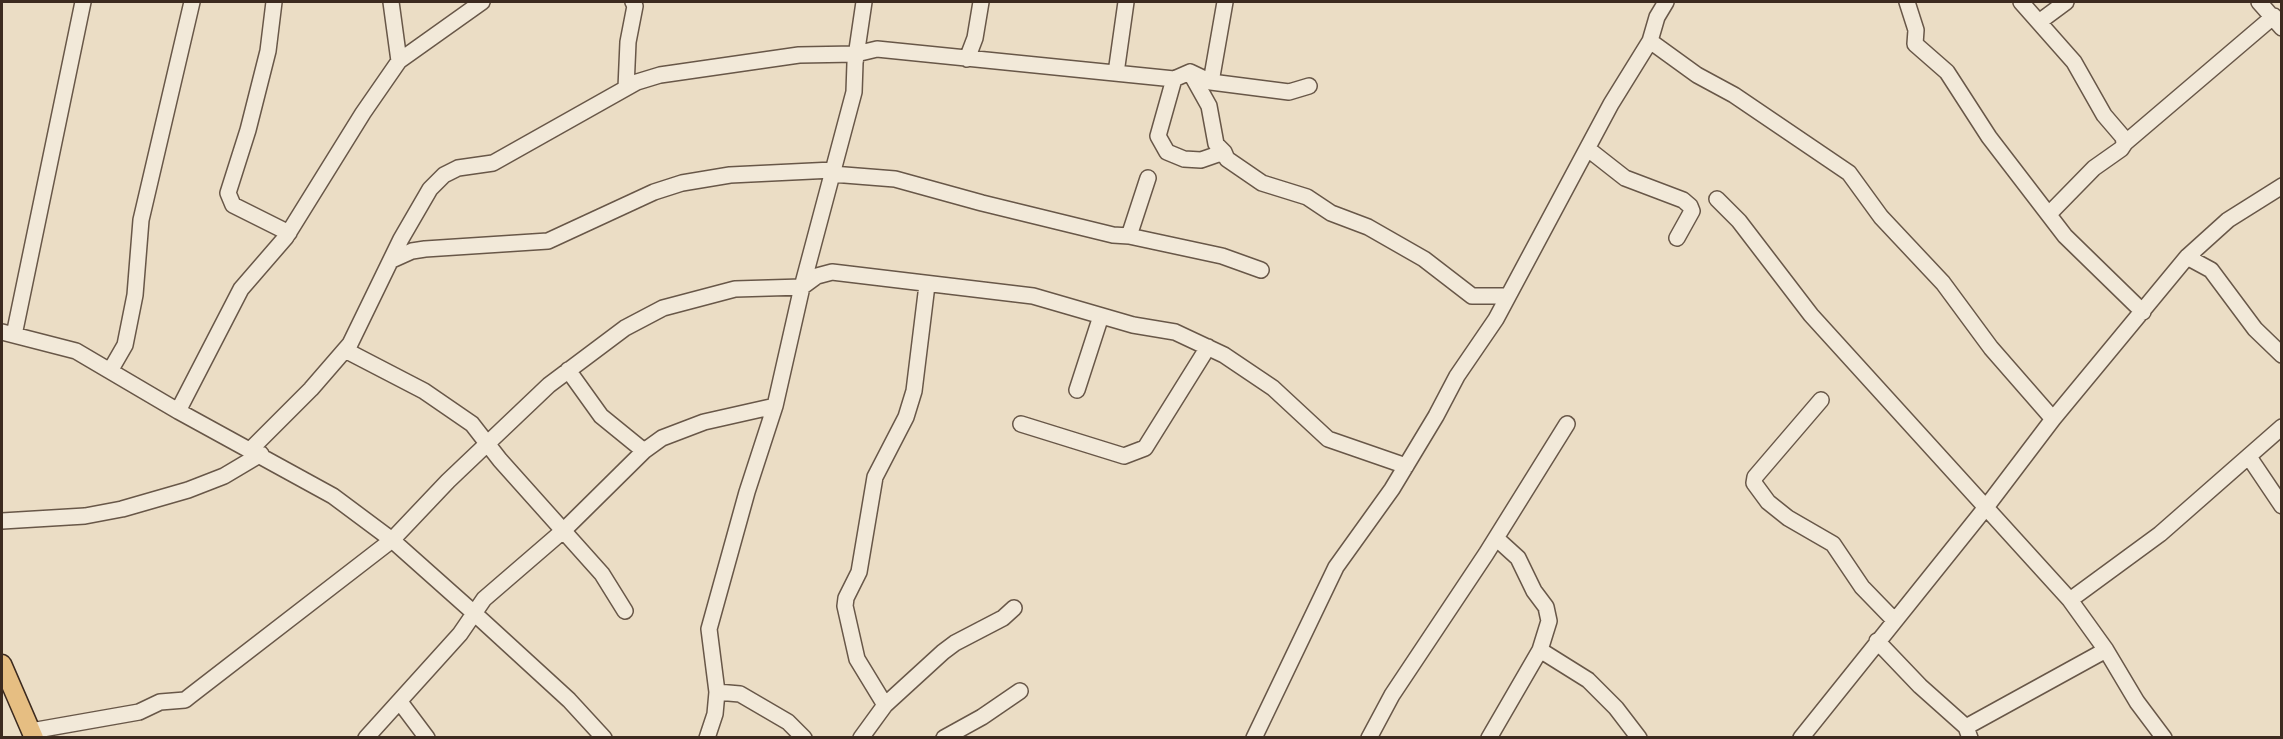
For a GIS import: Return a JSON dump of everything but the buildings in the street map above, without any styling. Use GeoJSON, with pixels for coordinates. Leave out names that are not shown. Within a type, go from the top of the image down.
{"type":"FeatureCollection","features":[{"type":"Feature","properties":{"kind":"main road"},"geometry":{"type":"LineString","coordinates":[[2,664],[8,698],[32,734]]}},
{"type":"Feature","properties":{"kind":"street"},"geometry":{"type":"LineString","coordinates":[[83,2],[8,333],[76,351],[178,411],[333,496],[392,540],[474,613],[569,700],[604,738]]}},
{"type":"Feature","properties":{"kind":"street"},"geometry":{"type":"LineString","coordinates":[[110,371],[124,345],[135,295],[141,220],[192,2]]}},
{"type":"Feature","properties":{"kind":"street"},"geometry":{"type":"LineString","coordinates":[[274,2],[265,62],[248,130],[228,193],[233,205],[289,233]]}},
{"type":"Feature","properties":{"kind":"street"},"geometry":{"type":"LineString","coordinates":[[392,2],[392,21],[399,61]]}},
{"type":"Feature","properties":{"kind":"street"},"geometry":{"type":"LineString","coordinates":[[178,411],[241,288],[289,233],[363,113],[399,61],[482,2]]}},
{"type":"Feature","properties":{"kind":"street"},"geometry":{"type":"LineString","coordinates":[[626,88],[628,42],[635,6],[633,2]]}},
{"type":"Feature","properties":{"kind":"street"},"geometry":{"type":"LineString","coordinates":[[707,738],[715,714],[717,692],[709,629],[747,492],[775,406],[802,287],[854,92],[856,54],[864,2]]}},
{"type":"Feature","properties":{"kind":"street"},"geometry":{"type":"LineString","coordinates":[[967,59],[979,23],[981,2]]}},
{"type":"Feature","properties":{"kind":"street"},"geometry":{"type":"LineString","coordinates":[[1116,73],[1126,2]]}},
{"type":"Feature","properties":{"kind":"street"},"geometry":{"type":"LineString","coordinates":[[1211,82],[1225,2]]}},
{"type":"Feature","properties":{"kind":"street"},"geometry":{"type":"LineString","coordinates":[[1254,738],[1336,567],[1406,466],[1457,376],[1496,319],[1611,104],[1650,40],[1657,17],[1666,2]]}},
{"type":"Feature","properties":{"kind":"street"},"geometry":{"type":"LineString","coordinates":[[1907,2],[1916,30],[1915,44],[1947,72],[1989,136],[2065,236],[2143,312]]}},
{"type":"Feature","properties":{"kind":"street"},"geometry":{"type":"LineString","coordinates":[[2021,2],[2074,62],[2104,115],[2122,136],[2125,143]]}},
{"type":"Feature","properties":{"kind":"street"},"geometry":{"type":"LineString","coordinates":[[2039,22],[2066,2]]}},
{"type":"Feature","properties":{"kind":"street"},"geometry":{"type":"LineString","coordinates":[[2049,214],[2094,168],[2121,149],[2268,10]]}},
{"type":"Feature","properties":{"kind":"street"},"geometry":{"type":"LineString","coordinates":[[1650,40],[1697,75],[1734,95],[1849,173],[1881,217],[1943,283],[1991,348],[2054,419]]}},
{"type":"Feature","properties":{"kind":"street"},"geometry":{"type":"LineString","coordinates":[[2,521],[85,516],[122,509],[188,490],[224,476],[256,452],[345,350],[360,327],[430,189],[444,175],[458,168],[493,163],[626,88],[660,75],[799,54],[856,54],[877,49],[1174,79],[1190,72],[1211,82],[1289,92],[1309,86]]}},
{"type":"Feature","properties":{"kind":"street"},"geometry":{"type":"LineString","coordinates":[[1190,72],[1209,106],[1216,144],[1227,159],[1262,183],[1307,197],[1331,213],[1368,226],[1424,260],[1472,296],[1506,297]]}},
{"type":"Feature","properties":{"kind":"street"},"geometry":{"type":"LineString","coordinates":[[1174,79],[1158,136],[1167,152],[1184,159],[1201,160],[1224,152]]}},
{"type":"Feature","properties":{"kind":"street"},"geometry":{"type":"LineString","coordinates":[[1588,149],[1625,178],[1683,200],[1690,206],[1692,211],[1677,238]]}},
{"type":"Feature","properties":{"kind":"street"},"geometry":{"type":"LineString","coordinates":[[392,260],[412,251],[425,249],[548,241],[654,192],[682,183],[730,175],[832,172],[895,178],[982,203],[1113,235],[1130,236],[1222,256],[1262,270]]}},
{"type":"Feature","properties":{"kind":"street"},"geometry":{"type":"LineString","coordinates":[[1130,236],[1148,178]]}},
{"type":"Feature","properties":{"kind":"street"},"geometry":{"type":"LineString","coordinates":[[1801,738],[2054,419],[2187,257],[2228,220],[2282,186]]}},
{"type":"Feature","properties":{"kind":"street"},"geometry":{"type":"LineString","coordinates":[[1717,199],[1739,221],[1811,315],[2070,600],[2106,650],[2137,702],[2164,738]]}},
{"type":"Feature","properties":{"kind":"street"},"geometry":{"type":"LineString","coordinates":[[2187,257],[2211,270],[2255,329],[2282,355]]}},
{"type":"Feature","properties":{"kind":"street"},"geometry":{"type":"LineString","coordinates":[[32,734],[139,712],[160,702],[185,700],[392,540],[448,481],[549,385],[568,370],[625,328],[663,308],[735,289],[802,287],[817,276],[832,272],[1033,296],[1133,325],[1175,332],[1224,355],[1273,388],[1328,439],[1406,466]]}},
{"type":"Feature","properties":{"kind":"street"},"geometry":{"type":"LineString","coordinates":[[885,705],[857,659],[845,606],[859,572],[875,477],[906,417],[914,391],[927,285]]}},
{"type":"Feature","properties":{"kind":"street"},"geometry":{"type":"LineString","coordinates":[[1077,390],[1101,316]]}},
{"type":"Feature","properties":{"kind":"street"},"geometry":{"type":"LineString","coordinates":[[1021,424],[1124,456],[1145,448],[1208,347]]}},
{"type":"Feature","properties":{"kind":"street"},"geometry":{"type":"LineString","coordinates":[[345,350],[424,391],[472,424],[500,460],[602,574],[625,611]]}},
{"type":"Feature","properties":{"kind":"street"},"geometry":{"type":"LineString","coordinates":[[568,370],[602,416],[644,451]]}},
{"type":"Feature","properties":{"kind":"street"},"geometry":{"type":"LineString","coordinates":[[1821,400],[1755,477],[1754,483],[1768,502],[1788,518],[1833,544],[1862,587],[1894,620]]}},
{"type":"Feature","properties":{"kind":"street"},"geometry":{"type":"LineString","coordinates":[[366,738],[460,634],[484,599],[564,530],[644,451],[662,438],[704,422],[775,406]]}},
{"type":"Feature","properties":{"kind":"street"},"geometry":{"type":"LineString","coordinates":[[1369,738],[1392,695],[1496,538],[1567,424]]}},
{"type":"Feature","properties":{"kind":"street"},"geometry":{"type":"LineString","coordinates":[[2070,600],[2160,534],[2282,427]]}},
{"type":"Feature","properties":{"kind":"street"},"geometry":{"type":"LineString","coordinates":[[2249,457],[2282,506]]}},
{"type":"Feature","properties":{"kind":"street"},"geometry":{"type":"LineString","coordinates":[[1489,738],[1539,650],[1549,621],[1546,607],[1533,591],[1518,558],[1496,538]]}},
{"type":"Feature","properties":{"kind":"street"},"geometry":{"type":"LineString","coordinates":[[861,738],[885,705],[955,643],[1003,618],[1014,608]]}},
{"type":"Feature","properties":{"kind":"street"},"geometry":{"type":"LineString","coordinates":[[1877,641],[1968,732],[2106,650]]}},
{"type":"Feature","properties":{"kind":"street"},"geometry":{"type":"LineString","coordinates":[[1539,650],[1587,680],[1616,708],[1639,738]]}},
{"type":"Feature","properties":{"kind":"street"},"geometry":{"type":"LineString","coordinates":[[944,738],[982,717],[1020,691]]}},
{"type":"Feature","properties":{"kind":"street"},"geometry":{"type":"LineString","coordinates":[[717,692],[741,694],[788,722],[804,738]]}},
{"type":"Feature","properties":{"kind":"street"},"geometry":{"type":"LineString","coordinates":[[400,702],[427,738]]}}]}
